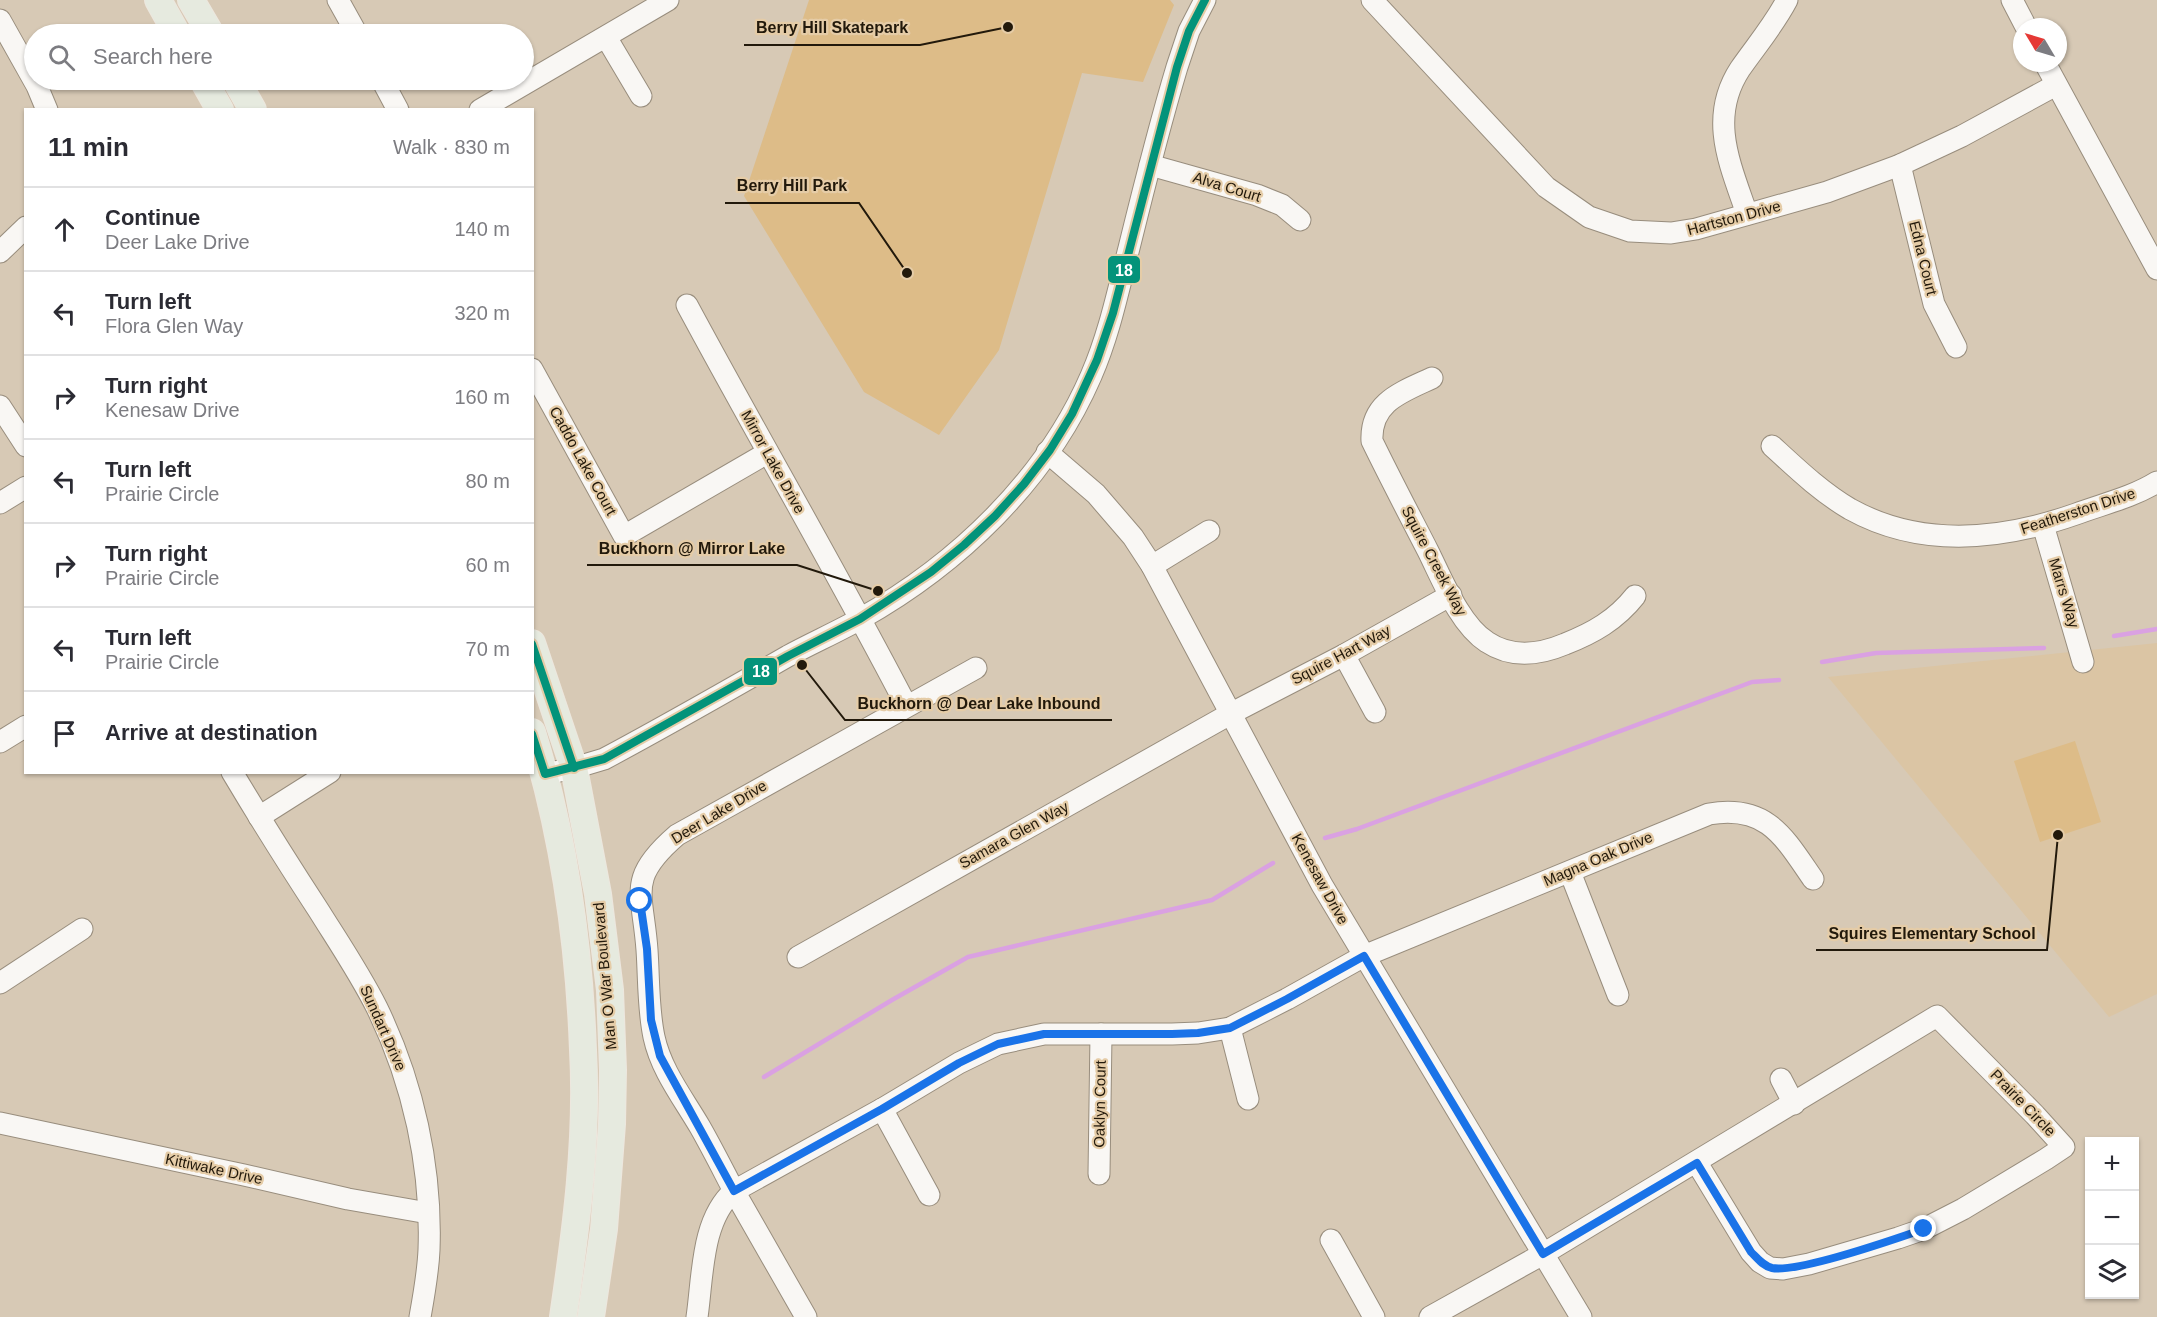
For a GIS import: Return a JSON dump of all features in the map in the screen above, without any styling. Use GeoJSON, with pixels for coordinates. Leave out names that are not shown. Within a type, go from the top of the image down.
{"type":"FeatureCollection","features":[{"type":"Feature","properties":{"kind":"main road"},"geometry":{"type":"LineString","coordinates":[[158,0],[171,24]]}},
{"type":"Feature","properties":{"kind":"main road"},"geometry":{"type":"LineString","coordinates":[[191,0],[205,24]]}},
{"type":"Feature","properties":{"kind":"main road"},"geometry":{"type":"LineString","coordinates":[[209,90],[219,108]]}},
{"type":"Feature","properties":{"kind":"main road"},"geometry":{"type":"LineString","coordinates":[[242,90],[252,108]]}},
{"type":"Feature","properties":{"kind":"main road","name":"Man O War Boulevard"},"geometry":{"type":"LineString","coordinates":[[534,649],[574,768],[598,894],[609,990],[613,1070],[608,1193],[591,1317]]}},
{"type":"Feature","properties":{"kind":"main road","name":"Man O War Boulevard"},"geometry":{"type":"LineString","coordinates":[[534,738],[545,774],[566,873],[576,942],[584,1052],[578,1197],[563,1317]]}},
{"type":"Feature","properties":{"kind":"street"},"geometry":{"type":"LineString","coordinates":[[338,0],[351,24]]}},
{"type":"Feature","properties":{"kind":"street"},"geometry":{"type":"LineString","coordinates":[[534,79],[668,0]]}},
{"type":"Feature","properties":{"kind":"street"},"geometry":{"type":"LineString","coordinates":[[545,774],[604,759],[861,618],[912,587],[964,547],[1010,500],[1047,452],[1070,417],[1090,377],[1109,327],[1177,67],[1189,31],[1205,0]]}},
{"type":"Feature","properties":{"kind":"street","name":"Hartston Drive"},"geometry":{"type":"LineString","coordinates":[[1372,0],[1546,187],[1589,217],[1630,231],[1671,233],[1696,229],[1827,192],[1900,165],[1981,126],[2056,85]]}},
{"type":"Feature","properties":{"kind":"street"},"geometry":{"type":"LineString","coordinates":[[1747,214],[1724,142],[1722,120],[1725,102],[1731,84],[1774,24],[1786,0]]}},
{"type":"Feature","properties":{"kind":"street"},"geometry":{"type":"LineString","coordinates":[[2012,0],[2021,18]]}},
{"type":"Feature","properties":{"kind":"street"},"geometry":{"type":"LineString","coordinates":[[0,20],[24,62]]}},
{"type":"Feature","properties":{"kind":"street"},"geometry":{"type":"LineString","coordinates":[[606,37],[641,96]]}},
{"type":"Feature","properties":{"kind":"street"},"geometry":{"type":"LineString","coordinates":[[2050,72],[2157,269]]}},
{"type":"Feature","properties":{"kind":"street"},"geometry":{"type":"LineString","coordinates":[[40,90],[46,108]]}},
{"type":"Feature","properties":{"kind":"street"},"geometry":{"type":"LineString","coordinates":[[387,90],[397,108]]}},
{"type":"Feature","properties":{"kind":"street"},"geometry":{"type":"LineString","coordinates":[[483,108],[515,90]]}},
{"type":"Feature","properties":{"kind":"street","name":"Alva Court"},"geometry":{"type":"LineString","coordinates":[[1150,165],[1257,195],[1282,205],[1300,220]]}},
{"type":"Feature","properties":{"kind":"street","name":"Edna Court"},"geometry":{"type":"LineString","coordinates":[[1900,165],[1934,304],[1956,347]]}},
{"type":"Feature","properties":{"kind":"street"},"geometry":{"type":"LineString","coordinates":[[0,252],[24,229]]}},
{"type":"Feature","properties":{"kind":"street","name":"Mirror Lake Drive"},"geometry":{"type":"LineString","coordinates":[[687,305],[767,453],[861,618],[906,705]]}},
{"type":"Feature","properties":{"kind":"street","name":"Caddo Lake Court"},"geometry":{"type":"LineString","coordinates":[[534,373],[624,536],[767,453]]}},
{"type":"Feature","properties":{"kind":"street","name":"Squire Creek Way"},"geometry":{"type":"LineString","coordinates":[[1432,378],[1400,393],[1382,406],[1374,419],[1372,441],[1451,595],[1472,629],[1485,641],[1500,650],[1517,654],[1535,653],[1583,637],[1605,626],[1625,609],[1635,596]]}},
{"type":"Feature","properties":{"kind":"street"},"geometry":{"type":"LineString","coordinates":[[0,406],[24,443]]}},
{"type":"Feature","properties":{"kind":"street","name":"Featherston Drive"},"geometry":{"type":"LineString","coordinates":[[1772,446],[1811,481],[1850,508],[1876,522],[1935,537],[1971,537],[2007,533],[2043,525],[2120,498],[2157,482]]}},
{"type":"Feature","properties":{"kind":"street","name":"Kenesaw Drive"},"geometry":{"type":"LineString","coordinates":[[1047,452],[1096,494],[1133,537],[1152,566],[1322,885],[1581,1317]]}},
{"type":"Feature","properties":{"kind":"street"},"geometry":{"type":"LineString","coordinates":[[0,503],[24,488]]}},
{"type":"Feature","properties":{"kind":"street","name":"Marrs Way"},"geometry":{"type":"LineString","coordinates":[[2043,525],[2084,662]]}},
{"type":"Feature","properties":{"kind":"street"},"geometry":{"type":"LineString","coordinates":[[1152,566],[1209,531]]}},
{"type":"Feature","properties":{"kind":"street","name":"Squire Hart Way"},"geometry":{"type":"LineString","coordinates":[[1230,714],[1344,655],[1451,595]]}},
{"type":"Feature","properties":{"kind":"street"},"geometry":{"type":"LineString","coordinates":[[1344,655],[1375,712]]}},
{"type":"Feature","properties":{"kind":"street","name":"Deer Lake Drive"},"geometry":{"type":"LineString","coordinates":[[806,1317],[706,1137],[669,1076],[660,1056],[654,1037],[647,949],[640,901],[643,876],[661,848],[676,835],[976,668]]}},
{"type":"Feature","properties":{"kind":"street","name":"Samara Glen Way"},"geometry":{"type":"LineString","coordinates":[[798,957],[1230,714]]}},
{"type":"Feature","properties":{"kind":"street"},"geometry":{"type":"LineString","coordinates":[[0,742],[24,727]]}},
{"type":"Feature","properties":{"kind":"street","name":"Sundart Drive"},"geometry":{"type":"LineString","coordinates":[[233,774],[363,981],[391,1040],[414,1110],[424,1159],[429,1252],[420,1317]]}},
{"type":"Feature","properties":{"kind":"street"},"geometry":{"type":"LineString","coordinates":[[259,817],[327,774]]}},
{"type":"Feature","properties":{"kind":"street","name":"Magna Oak Drive"},"geometry":{"type":"LineString","coordinates":[[734,1191],[882,1109],[959,1063],[998,1044],[1044,1034],[1198,1033],[1230,1028],[1364,956],[1709,814],[1728,811],[1748,814],[1764,820],[1789,844],[1813,879]]}},
{"type":"Feature","properties":{"kind":"street"},"geometry":{"type":"LineString","coordinates":[[1570,872],[1618,995]]}},
{"type":"Feature","properties":{"kind":"street"},"geometry":{"type":"LineString","coordinates":[[0,983],[82,929]]}},
{"type":"Feature","properties":{"kind":"street","name":"Prairie Circle"},"geometry":{"type":"LineString","coordinates":[[1430,1317],[1543,1254],[1697,1163],[1937,1016],[2064,1147],[1963,1209],[1924,1229],[1809,1264],[1784,1269],[1770,1268],[1760,1262],[1751,1252],[1697,1163]]}},
{"type":"Feature","properties":{"kind":"street"},"geometry":{"type":"LineString","coordinates":[[1230,1028],[1248,1099]]}},
{"type":"Feature","properties":{"kind":"street","name":"Oaklyn Court"},"geometry":{"type":"LineString","coordinates":[[1099,1174],[1101,1034]]}},
{"type":"Feature","properties":{"kind":"street"},"geometry":{"type":"LineString","coordinates":[[1781,1079],[1794,1104]]}},
{"type":"Feature","properties":{"kind":"street"},"geometry":{"type":"LineString","coordinates":[[882,1109],[928,1196]]}},
{"type":"Feature","properties":{"kind":"street","name":"Kittiwake Drive"},"geometry":{"type":"LineString","coordinates":[[0,1123],[348,1199],[428,1213]]}},
{"type":"Feature","properties":{"kind":"street"},"geometry":{"type":"LineString","coordinates":[[697,1317],[712,1223],[725,1199],[734,1191]]}},
{"type":"Feature","properties":{"kind":"street"},"geometry":{"type":"LineString","coordinates":[[1331,1240],[1374,1317]]}},
{"type":"Feature","properties":{"kind":"shaded area"},"geometry":{"type":"Polygon","coordinates":[[[809,0],[1170,0],[1174,5],[1143,82],[1082,73],[999,350],[939,435],[864,392],[744,196],[809,0]]]}},
{"type":"Feature","properties":{"kind":"shaded area"},"geometry":{"type":"Polygon","coordinates":[[[2157,643],[2157,994],[2109,1017],[1828,677],[2157,643]]]}},
{"type":"Feature","properties":{"kind":"shaded area"},"geometry":{"type":"Polygon","coordinates":[[[2075,741],[2101,822],[2040,842],[2014,761],[2075,741]]]}},
{"type":"Feature","properties":{"kind":"waterway"},"geometry":{"type":"LineString","coordinates":[[2114,636],[2157,629]]}},
{"type":"Feature","properties":{"kind":"waterway"},"geometry":{"type":"LineString","coordinates":[[1822,662],[1876,653],[2044,648]]}},
{"type":"Feature","properties":{"kind":"waterway"},"geometry":{"type":"LineString","coordinates":[[1325,838],[1357,829],[1752,682],[1779,680]]}},
{"type":"Feature","properties":{"kind":"waterway"},"geometry":{"type":"LineString","coordinates":[[764,1077],[968,957],[1212,900],[1273,863]]}},
{"type":"Feature","properties":{"kind":"transit line","name":"18"},"geometry":{"type":"LineString","coordinates":[[534,740],[545,774],[604,759],[788,656],[860,619],[931,572],[995,516],[1050,450],[1072,414],[1097,360],[1113,313],[1177,67],[1189,31],[1205,0]]}},
{"type":"Feature","properties":{"kind":"transit line","name":"18"},"geometry":{"type":"LineString","coordinates":[[534,650],[574,768]]}},
{"type":"Feature","properties":{"kind":"place","name":"Berry Hill Skatepark"},"geometry":{"type":"Point","coordinates":[1008,27]}},
{"type":"Feature","properties":{"kind":"place","name":"Berry Hill Park"},"geometry":{"type":"Point","coordinates":[907,273]}},
{"type":"Feature","properties":{"kind":"place","name":"Buckhorn @ Mirror Lake"},"geometry":{"type":"Point","coordinates":[878,591]}},
{"type":"Feature","properties":{"kind":"place","name":"Buckhorn @ Dear Lake Inbound"},"geometry":{"type":"Point","coordinates":[802,665]}},
{"type":"Feature","properties":{"kind":"place","name":"Squires Elementary School"},"geometry":{"type":"Point","coordinates":[2058,835]}},
{"type":"Feature","properties":{"kind":"route"},"geometry":{"type":"LineString","coordinates":[[640,901],[647,949],[651,1020],[660,1056],[734,1191],[882,1109],[959,1063],[998,1044],[1044,1034],[1172,1034],[1230,1028],[1364,956],[1543,1254],[1697,1163],[1751,1252],[1760,1262],[1770,1268],[1784,1269],[1809,1264],[1924,1229]]}}]}
